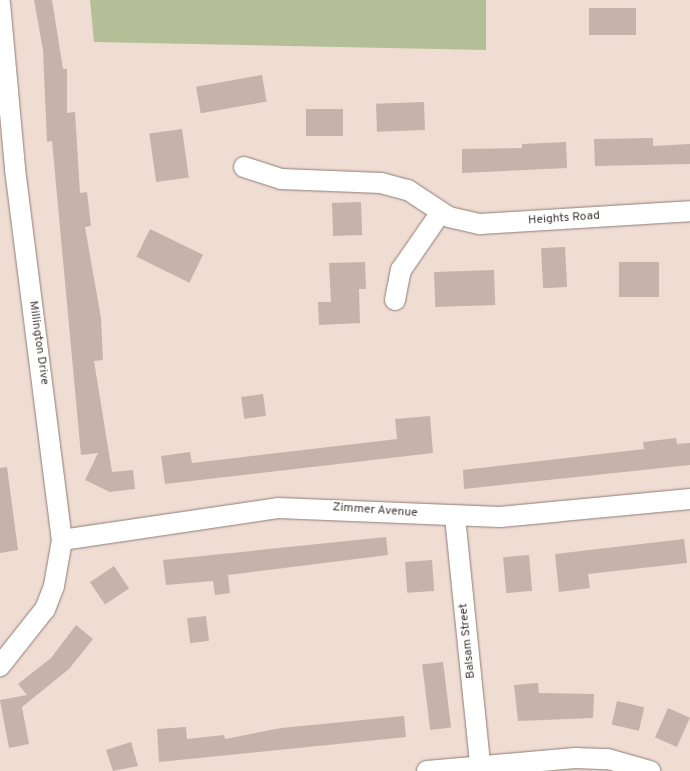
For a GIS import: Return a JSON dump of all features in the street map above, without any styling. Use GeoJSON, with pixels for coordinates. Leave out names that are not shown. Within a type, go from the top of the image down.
{"type":"FeatureCollection","features":[{"type":"Feature","properties":{"kind":"street","name":"Millington Drive"},"geometry":{"type":"LineString","coordinates":[[0,3],[15,169],[62,540],[54,586],[45,609],[0,666]]}},
{"type":"Feature","properties":{"kind":"street","name":"Heights Road"},"geometry":{"type":"LineString","coordinates":[[244,167],[281,179],[381,183],[408,190],[440,212],[480,224],[690,211]]}},
{"type":"Feature","properties":{"kind":"street"},"geometry":{"type":"LineString","coordinates":[[396,300],[401,270],[440,212]]}},
{"type":"Feature","properties":{"kind":"street","name":"Zimmer Avenue"},"geometry":{"type":"LineString","coordinates":[[62,540],[278,508],[336,507],[455,517],[552,514],[690,499]]}},
{"type":"Feature","properties":{"kind":"street","name":"Balsam Street"},"geometry":{"type":"LineString","coordinates":[[455,517],[480,764]]}},
{"type":"Feature","properties":{"kind":"street"},"geometry":{"type":"LineString","coordinates":[[427,771],[480,764],[600,758],[650,771]]}},
{"type":"Feature","properties":{"kind":"green space"},"geometry":{"type":"Polygon","coordinates":[[[90,0],[486,0],[486,50],[94,42],[90,0]]]}},
{"type":"Feature","properties":{"kind":"building"},"geometry":{"type":"Polygon","coordinates":[[[34,0],[52,0],[63,69],[67,69],[67,113],[75,112],[80,193],[87,192],[91,226],[85,227],[101,318],[103,360],[94,361],[112,472],[133,470],[135,489],[110,492],[85,480],[98,453],[81,455],[52,141],[47,142],[43,50],[34,0]]]}},
{"type":"Feature","properties":{"kind":"building"},"geometry":{"type":"Polygon","coordinates":[[[589,8],[636,8],[636,35],[589,35],[589,8]]]}},
{"type":"Feature","properties":{"kind":"building"},"geometry":{"type":"Polygon","coordinates":[[[262,75],[267,102],[201,113],[196,87],[262,75]]]}},
{"type":"Feature","properties":{"kind":"building"},"geometry":{"type":"Polygon","coordinates":[[[424,102],[425,130],[377,132],[376,104],[424,102]]]}},
{"type":"Feature","properties":{"kind":"building"},"geometry":{"type":"Polygon","coordinates":[[[306,109],[343,109],[343,136],[306,136],[306,109]]]}},
{"type":"Feature","properties":{"kind":"building"},"geometry":{"type":"Polygon","coordinates":[[[182,129],[189,178],[156,182],[149,134],[182,129]]]}},
{"type":"Feature","properties":{"kind":"building"},"geometry":{"type":"Polygon","coordinates":[[[653,138],[653,146],[690,144],[690,164],[595,166],[594,139],[653,138]]]}},
{"type":"Feature","properties":{"kind":"building"},"geometry":{"type":"Polygon","coordinates":[[[566,142],[567,168],[462,173],[462,149],[522,148],[522,144],[566,142]]]}},
{"type":"Feature","properties":{"kind":"building"},"geometry":{"type":"Polygon","coordinates":[[[361,202],[362,235],[333,236],[332,203],[361,202]]]}},
{"type":"Feature","properties":{"kind":"building"},"geometry":{"type":"Polygon","coordinates":[[[150,229],[203,255],[189,283],[136,257],[150,229]]]}},
{"type":"Feature","properties":{"kind":"building"},"geometry":{"type":"Polygon","coordinates":[[[565,247],[567,287],[543,288],[541,248],[565,247]]]}},
{"type":"Feature","properties":{"kind":"building"},"geometry":{"type":"Polygon","coordinates":[[[365,262],[366,289],[359,289],[360,323],[319,325],[318,302],[331,302],[329,263],[365,262]]]}},
{"type":"Feature","properties":{"kind":"building"},"geometry":{"type":"Polygon","coordinates":[[[619,262],[659,262],[659,297],[619,297],[619,262]]]}},
{"type":"Feature","properties":{"kind":"building"},"geometry":{"type":"Polygon","coordinates":[[[494,270],[495,305],[435,307],[434,272],[494,270]]]}},
{"type":"Feature","properties":{"kind":"building"},"geometry":{"type":"Polygon","coordinates":[[[263,394],[266,416],[244,419],[241,397],[263,394]]]}},
{"type":"Feature","properties":{"kind":"building"},"geometry":{"type":"Polygon","coordinates":[[[430,416],[433,453],[165,484],[161,456],[190,452],[192,463],[397,439],[395,419],[430,416]]]}},
{"type":"Feature","properties":{"kind":"building"},"geometry":{"type":"Polygon","coordinates":[[[676,438],[677,444],[690,443],[690,465],[464,489],[463,470],[644,449],[643,442],[676,438]]]}},
{"type":"Feature","properties":{"kind":"building"},"geometry":{"type":"Polygon","coordinates":[[[7,467],[18,550],[0,553],[0,468],[7,467]]]}},
{"type":"Feature","properties":{"kind":"building"},"geometry":{"type":"Polygon","coordinates":[[[386,537],[388,555],[228,575],[230,593],[215,595],[213,581],[166,585],[163,560],[386,537]]]}},
{"type":"Feature","properties":{"kind":"building"},"geometry":{"type":"Polygon","coordinates":[[[684,539],[687,563],[588,574],[590,588],[559,592],[555,554],[684,539]]]}},
{"type":"Feature","properties":{"kind":"building"},"geometry":{"type":"Polygon","coordinates":[[[529,555],[532,591],[506,593],[503,557],[529,555]]]}},
{"type":"Feature","properties":{"kind":"building"},"geometry":{"type":"Polygon","coordinates":[[[432,560],[434,591],[407,593],[405,562],[432,560]]]}},
{"type":"Feature","properties":{"kind":"building"},"geometry":{"type":"Polygon","coordinates":[[[114,566],[129,588],[105,605],[90,582],[114,566]]]}},
{"type":"Feature","properties":{"kind":"building"},"geometry":{"type":"Polygon","coordinates":[[[206,616],[209,641],[190,643],[187,618],[206,616]]]}},
{"type":"Feature","properties":{"kind":"building"},"geometry":{"type":"Polygon","coordinates":[[[76,625],[93,639],[69,669],[22,707],[29,744],[9,748],[0,700],[27,695],[18,684],[51,658],[76,625]]]}},
{"type":"Feature","properties":{"kind":"building"},"geometry":{"type":"Polygon","coordinates":[[[443,662],[451,728],[430,730],[422,665],[443,662]]]}},
{"type":"Feature","properties":{"kind":"building"},"geometry":{"type":"Polygon","coordinates":[[[538,683],[539,693],[594,694],[593,718],[518,721],[514,685],[538,683]]]}},
{"type":"Feature","properties":{"kind":"building"},"geometry":{"type":"Polygon","coordinates":[[[617,701],[644,707],[639,731],[612,724],[617,701]]]}},
{"type":"Feature","properties":{"kind":"building"},"geometry":{"type":"Polygon","coordinates":[[[668,708],[690,718],[677,747],[655,737],[668,708]]]}},
{"type":"Feature","properties":{"kind":"building"},"geometry":{"type":"Polygon","coordinates":[[[404,716],[406,737],[159,762],[157,729],[186,727],[187,739],[224,735],[225,739],[281,728],[404,716]]]}},
{"type":"Feature","properties":{"kind":"building"},"geometry":{"type":"Polygon","coordinates":[[[131,742],[138,766],[113,771],[106,750],[131,742]]]}}]}
